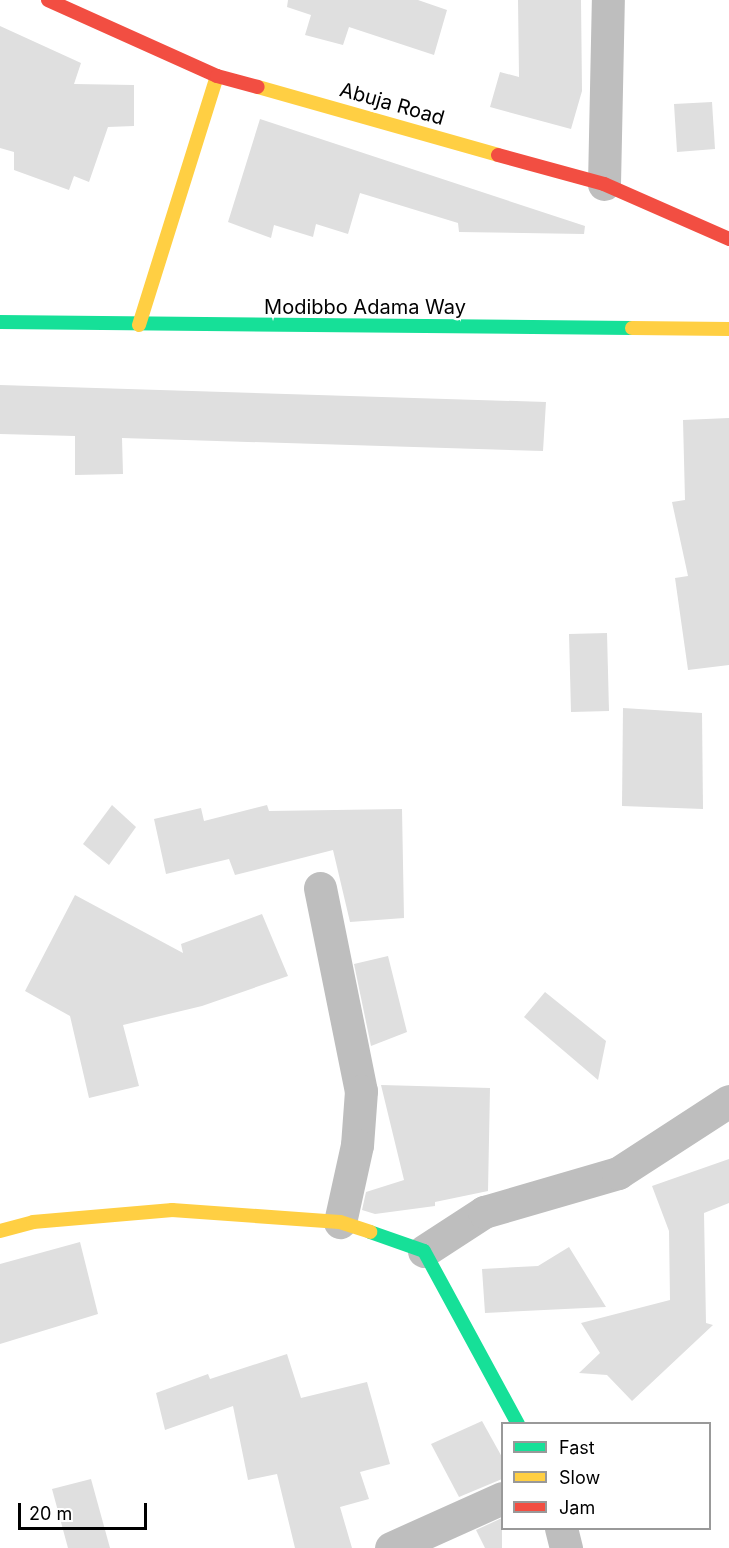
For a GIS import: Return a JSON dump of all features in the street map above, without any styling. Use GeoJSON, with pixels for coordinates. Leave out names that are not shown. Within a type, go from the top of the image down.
{"type":"FeatureCollection","features":[{"type":"Feature","properties":{"kind":"main road","name":"Abuja Road"},"geometry":{"type":"LineString","coordinates":[[48,0],[217,76],[604,183],[729,239]]}},
{"type":"Feature","properties":{"kind":"main road"},"geometry":{"type":"LineString","coordinates":[[139,325],[217,76]]}},
{"type":"Feature","properties":{"kind":"main road","name":"Modibbo Adama Way"},"geometry":{"type":"LineString","coordinates":[[0,322],[729,330]]}},
{"type":"Feature","properties":{"kind":"main road"},"geometry":{"type":"LineString","coordinates":[[0,1231],[33,1222],[172,1210],[340,1222],[424,1251],[517,1422]]}},
{"type":"Feature","properties":{"kind":"street"},"geometry":{"type":"LineString","coordinates":[[604,183],[608,0]]}},
{"type":"Feature","properties":{"kind":"street"},"geometry":{"type":"LineString","coordinates":[[320,888],[362,1091],[357,1145],[340,1222]]}},
{"type":"Feature","properties":{"kind":"street"},"geometry":{"type":"LineString","coordinates":[[424,1251],[484,1212],[618,1173],[729,1101]]}},
{"type":"Feature","properties":{"kind":"street"},"geometry":{"type":"LineString","coordinates":[[391,1548],[501,1498]]}},
{"type":"Feature","properties":{"kind":"street"},"geometry":{"type":"LineString","coordinates":[[562,1530],[566,1548]]}},
{"type":"Feature","properties":{"kind":"building"},"geometry":{"type":"Polygon","coordinates":[[[288,0],[418,0],[447,10],[434,55],[349,27],[343,45],[305,35],[311,15],[287,7],[288,0]]]}},
{"type":"Feature","properties":{"kind":"building"},"geometry":{"type":"Polygon","coordinates":[[[518,0],[581,0],[582,91],[571,129],[490,107],[500,72],[519,77],[518,0]]]}},
{"type":"Feature","properties":{"kind":"building"},"geometry":{"type":"Polygon","coordinates":[[[0,26],[81,63],[74,84],[134,85],[134,126],[108,127],[89,182],[74,176],[69,190],[14,170],[14,152],[0,148],[0,26]]]}},
{"type":"Feature","properties":{"kind":"building"},"geometry":{"type":"Polygon","coordinates":[[[712,102],[715,149],[677,152],[674,104],[712,102]]]}},
{"type":"Feature","properties":{"kind":"building"},"geometry":{"type":"Polygon","coordinates":[[[260,119],[585,226],[584,234],[459,232],[458,223],[360,193],[348,234],[316,224],[313,237],[274,225],[271,238],[228,222],[260,119]]]}},
{"type":"Feature","properties":{"kind":"building"},"geometry":{"type":"Polygon","coordinates":[[[0,385],[546,402],[543,451],[122,438],[123,474],[75,475],[75,436],[0,434],[0,385]]]}},
{"type":"Feature","properties":{"kind":"building"},"geometry":{"type":"Polygon","coordinates":[[[729,418],[729,665],[688,670],[675,578],[688,576],[672,502],[685,500],[683,420],[729,418]]]}},
{"type":"Feature","properties":{"kind":"building"},"geometry":{"type":"Polygon","coordinates":[[[607,633],[609,711],[571,712],[569,634],[607,633]]]}},
{"type":"Feature","properties":{"kind":"building"},"geometry":{"type":"Polygon","coordinates":[[[623,708],[702,713],[703,809],[622,806],[623,708]]]}},
{"type":"Feature","properties":{"kind":"building"},"geometry":{"type":"Polygon","coordinates":[[[112,805],[136,827],[109,865],[83,844],[112,805]]]}},
{"type":"Feature","properties":{"kind":"building"},"geometry":{"type":"Polygon","coordinates":[[[267,805],[269,811],[402,809],[404,918],[350,922],[333,850],[235,875],[229,859],[166,874],[154,819],[201,808],[204,821],[267,805]]]}},
{"type":"Feature","properties":{"kind":"building"},"geometry":{"type":"Polygon","coordinates":[[[75,895],[183,953],[181,944],[262,914],[288,976],[202,1006],[123,1025],[139,1086],[89,1098],[70,1016],[25,991],[75,895]]]}},
{"type":"Feature","properties":{"kind":"building"},"geometry":{"type":"Polygon","coordinates":[[[388,956],[407,1032],[371,1046],[354,964],[388,956]]]}},
{"type":"Feature","properties":{"kind":"building"},"geometry":{"type":"Polygon","coordinates":[[[545,992],[606,1041],[598,1080],[524,1017],[545,992]]]}},
{"type":"Feature","properties":{"kind":"building"},"geometry":{"type":"Polygon","coordinates":[[[381,1085],[490,1088],[488,1191],[435,1202],[435,1206],[375,1214],[362,1210],[366,1192],[404,1180],[381,1085]]]}},
{"type":"Feature","properties":{"kind":"building"},"geometry":{"type":"Polygon","coordinates":[[[729,1159],[729,1203],[704,1213],[706,1323],[713,1325],[632,1401],[607,1375],[579,1373],[600,1353],[581,1323],[670,1300],[669,1231],[652,1186],[729,1159]]]}},
{"type":"Feature","properties":{"kind":"building"},"geometry":{"type":"Polygon","coordinates":[[[80,1242],[98,1314],[0,1344],[0,1264],[80,1242]]]}},
{"type":"Feature","properties":{"kind":"building"},"geometry":{"type":"Polygon","coordinates":[[[569,1247],[606,1307],[485,1313],[482,1269],[538,1266],[569,1247]]]}},
{"type":"Feature","properties":{"kind":"building"},"geometry":{"type":"Polygon","coordinates":[[[287,1354],[301,1398],[367,1382],[390,1464],[360,1472],[369,1499],[340,1507],[352,1548],[295,1548],[277,1474],[248,1480],[233,1406],[165,1430],[156,1393],[208,1374],[210,1379],[287,1354]]]}},
{"type":"Feature","properties":{"kind":"building"},"geometry":{"type":"Polygon","coordinates":[[[482,1421],[501,1455],[501,1479],[459,1497],[431,1444],[482,1421]]]}},
{"type":"Feature","properties":{"kind":"building"},"geometry":{"type":"Polygon","coordinates":[[[91,1479],[110,1548],[68,1548],[52,1489],[91,1479]]]}},
{"type":"Feature","properties":{"kind":"building"},"geometry":{"type":"Polygon","coordinates":[[[501,1518],[502,1548],[485,1548],[476,1530],[501,1518]]]}},
{"type":"Feature","properties":{"kind":"traffic: fast"},"geometry":{"type":"LineString","coordinates":[[0,322],[632,328]]}},
{"type":"Feature","properties":{"kind":"traffic: fast"},"geometry":{"type":"LineString","coordinates":[[370,1232],[424,1251],[517,1422]]}},
{"type":"Feature","properties":{"kind":"traffic: slow"},"geometry":{"type":"LineString","coordinates":[[139,325],[217,76]]}},
{"type":"Feature","properties":{"kind":"traffic: slow"},"geometry":{"type":"LineString","coordinates":[[258,87],[498,155]]}},
{"type":"Feature","properties":{"kind":"traffic: slow"},"geometry":{"type":"LineString","coordinates":[[632,328],[729,329]]}},
{"type":"Feature","properties":{"kind":"traffic: slow"},"geometry":{"type":"LineString","coordinates":[[0,1231],[33,1222],[172,1210],[340,1222],[370,1232]]}},
{"type":"Feature","properties":{"kind":"traffic: jam"},"geometry":{"type":"LineString","coordinates":[[48,0],[217,76],[258,87]]}},
{"type":"Feature","properties":{"kind":"traffic: jam"},"geometry":{"type":"LineString","coordinates":[[498,155],[604,184],[729,239]]}}]}
